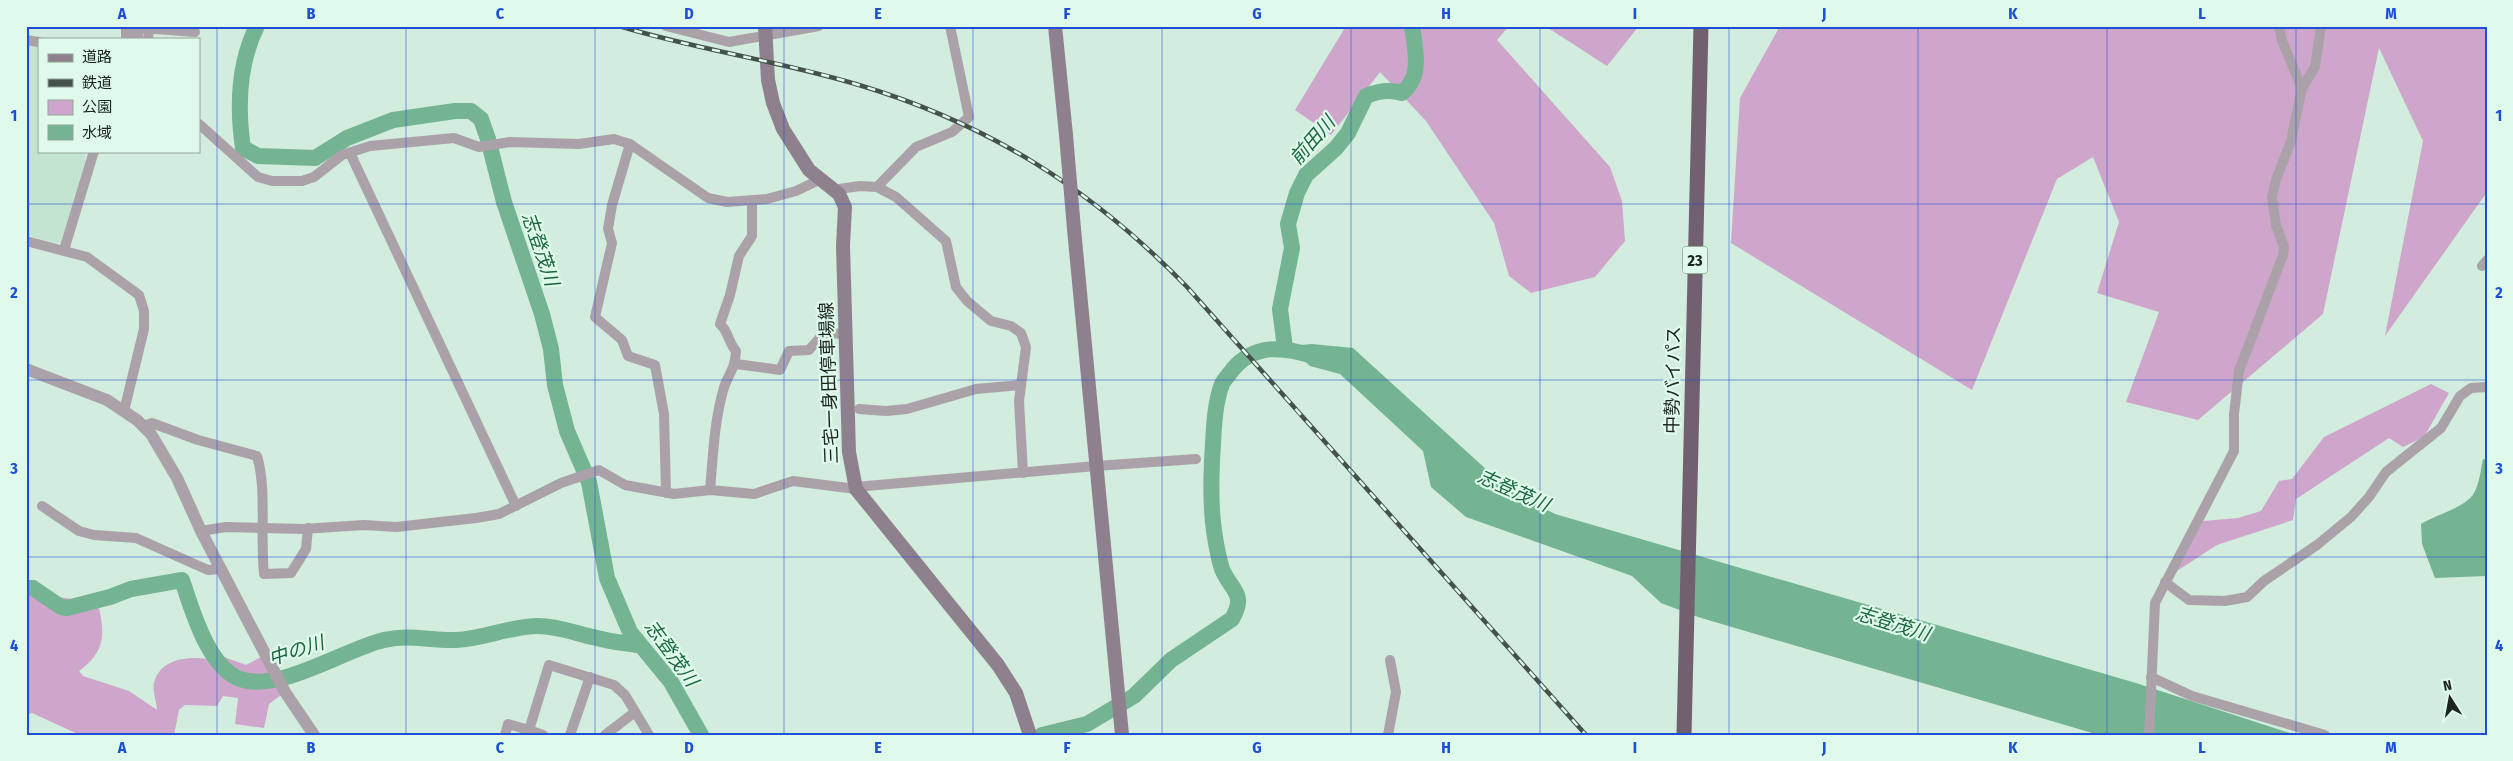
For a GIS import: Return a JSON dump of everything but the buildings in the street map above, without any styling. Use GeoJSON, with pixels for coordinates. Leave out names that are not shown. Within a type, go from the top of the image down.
{"type":"FeatureCollection","features":[{"type":"Feature","properties":{"kind":"highway","name":"中勢バイパス"},"geometry":{"type":"LineString","coordinates":[[1684,735],[1701,26]]}},
{"type":"Feature","properties":{"kind":"main road"},"geometry":{"type":"LineString","coordinates":[[1055,26],[1122,733]]}},
{"type":"Feature","properties":{"kind":"main road","name":"三宅一身田停車場線"},"geometry":{"type":"LineString","coordinates":[[765,32],[768,80],[776,113],[792,144],[809,170],[843,201],[845,214],[843,246],[849,452],[856,488],[998,664],[1016,693],[1028,731]]}},
{"type":"Feature","properties":{"kind":"street"},"geometry":{"type":"LineString","coordinates":[[666,26],[729,42],[765,32],[819,26]]}},
{"type":"Feature","properties":{"kind":"street"},"geometry":{"type":"LineString","coordinates":[[877,187],[916,147],[952,132],[969,117],[950,26]]}},
{"type":"Feature","properties":{"kind":"street"},"geometry":{"type":"LineString","coordinates":[[2279,26],[2282,41],[2302,88]]}},
{"type":"Feature","properties":{"kind":"street"},"geometry":{"type":"LineString","coordinates":[[2149,735],[2155,603],[2234,451],[2234,414],[2239,371],[2257,318],[2283,255],[2284,247],[2272,209],[2272,196],[2276,180],[2291,142],[2302,88],[2315,67],[2321,26]]}},
{"type":"Feature","properties":{"kind":"street"},"geometry":{"type":"LineString","coordinates":[[138,38],[138,30],[149,34],[196,32]]}},
{"type":"Feature","properties":{"kind":"street"},"geometry":{"type":"LineString","coordinates":[[200,125],[264,180],[282,182],[307,180],[319,174],[338,158],[350,152],[382,144],[428,142],[451,138],[479,147],[498,143],[527,141],[579,144],[614,139],[630,144],[708,198],[727,202],[767,199],[796,191],[820,180]]}},
{"type":"Feature","properties":{"kind":"street"},"geometry":{"type":"LineString","coordinates":[[630,144],[612,205],[608,228],[612,243],[595,317],[622,340],[628,356],[655,365],[664,414],[666,493]]}},
{"type":"Feature","properties":{"kind":"street"},"geometry":{"type":"LineString","coordinates":[[64,250],[94,152]]}},
{"type":"Feature","properties":{"kind":"street"},"geometry":{"type":"LineString","coordinates":[[350,152],[516,506]]}},
{"type":"Feature","properties":{"kind":"street"},"geometry":{"type":"LineString","coordinates":[[832,190],[860,186],[877,187],[896,197],[946,241],[956,287],[967,301],[991,322],[1011,326],[1021,333],[1026,353],[1020,385],[1023,473]]}},
{"type":"Feature","properties":{"kind":"street"},"geometry":{"type":"LineString","coordinates":[[710,490],[714,439],[723,390],[736,364],[736,351],[730,345],[727,330],[720,324],[730,295],[739,256],[752,236],[752,200]]}},
{"type":"Feature","properties":{"kind":"street"},"geometry":{"type":"LineString","coordinates":[[26,241],[87,257],[139,295],[144,310],[144,329],[124,411]]}},
{"type":"Feature","properties":{"kind":"street"},"geometry":{"type":"LineString","coordinates":[[736,364],[780,370],[789,351],[809,350],[824,333],[846,334]]}},
{"type":"Feature","properties":{"kind":"street"},"geometry":{"type":"LineString","coordinates":[[26,369],[107,400],[144,426],[168,462],[201,531],[285,692],[314,735]]}},
{"type":"Feature","properties":{"kind":"street"},"geometry":{"type":"LineString","coordinates":[[859,409],[886,411],[907,409],[976,388],[1020,385]]}},
{"type":"Feature","properties":{"kind":"street"},"geometry":{"type":"LineString","coordinates":[[2165,582],[2189,600],[2225,601],[2247,598],[2264,582],[2317,545],[2352,517],[2369,497],[2386,472],[2441,428],[2460,396],[2471,388],[2487,387]]}},
{"type":"Feature","properties":{"kind":"street"},"geometry":{"type":"LineString","coordinates":[[144,426],[152,423],[198,440],[257,456],[262,486],[261,545],[264,574],[291,573],[306,549],[308,528]]}},
{"type":"Feature","properties":{"kind":"street"},"geometry":{"type":"LineString","coordinates":[[201,531],[226,527],[308,528],[364,524],[396,528],[499,514],[575,478],[594,471],[603,470],[625,485],[666,493],[674,494],[710,490],[754,494],[793,481],[856,488],[1096,466],[1196,460]]}},
{"type":"Feature","properties":{"kind":"street"},"geometry":{"type":"LineString","coordinates":[[42,506],[79,531],[94,535],[136,538],[208,570],[221,569]]}},
{"type":"Feature","properties":{"kind":"street"},"geometry":{"type":"LineString","coordinates":[[1388,735],[1396,700],[1390,660]]}},
{"type":"Feature","properties":{"kind":"street"},"geometry":{"type":"LineString","coordinates":[[529,730],[549,665],[614,685],[625,695],[649,735]]}},
{"type":"Feature","properties":{"kind":"street"},"geometry":{"type":"LineString","coordinates":[[570,735],[590,677]]}},
{"type":"Feature","properties":{"kind":"street"},"geometry":{"type":"LineString","coordinates":[[2151,680],[2192,696],[2325,735]]}},
{"type":"Feature","properties":{"kind":"street"},"geometry":{"type":"LineString","coordinates":[[605,735],[635,712]]}},
{"type":"Feature","properties":{"kind":"street"},"geometry":{"type":"LineString","coordinates":[[505,735],[508,724],[543,735]]}},
{"type":"Feature","properties":{"kind":"shaded area"},"geometry":{"type":"Polygon","coordinates":[[[26,43],[38,46],[38,152],[84,152],[86,164],[63,242],[57,243],[26,235],[26,43]]]}},
{"type":"Feature","properties":{"kind":"green space"},"geometry":{"type":"Polygon","coordinates":[[[1346,26],[1509,26],[1497,40],[1610,167],[1622,201],[1625,241],[1595,277],[1531,293],[1509,276],[1494,223],[1426,121],[1380,72],[1331,135],[1295,110],[1346,26]]]}},
{"type":"Feature","properties":{"kind":"green space"},"geometry":{"type":"Polygon","coordinates":[[[1545,26],[1639,26],[1607,66],[1545,26]]]}},
{"type":"Feature","properties":{"kind":"green space"},"geometry":{"type":"Polygon","coordinates":[[[1780,26],[2487,26],[2487,192],[2385,336],[2423,141],[2379,48],[2323,314],[2198,420],[2126,402],[2159,312],[2097,293],[2119,222],[2093,157],[2057,179],[1972,390],[1731,243],[1740,98],[1780,26]]]}},
{"type":"Feature","properties":{"kind":"green space"},"geometry":{"type":"Polygon","coordinates":[[[2431,384],[2449,393],[2424,437],[2403,447],[2389,438],[2296,499],[2293,520],[2217,545],[2177,571],[2203,521],[2238,518],[2261,511],[2279,481],[2292,479],[2324,437],[2431,384]]]}},
{"type":"Feature","properties":{"kind":"green space"},"geometry":{"type":"Polygon","coordinates":[[[26,592],[98,603],[102,624],[99,649],[88,664],[79,671],[83,676],[129,691],[157,710],[154,683],[162,668],[176,660],[209,659],[197,630],[203,628],[221,656],[246,665],[261,657],[281,695],[269,704],[264,728],[235,724],[238,698],[223,696],[217,706],[185,705],[179,710],[174,735],[80,735],[32,713],[26,716],[26,592]]]}},
{"type":"Feature","properties":{"kind":"water"},"geometry":{"type":"Polygon","coordinates":[[[1312,344],[1353,348],[1510,491],[1555,514],[2136,683],[2296,735],[2099,735],[1698,617],[1661,603],[1632,576],[1466,517],[1431,487],[1423,451],[1340,374],[1310,366],[1289,346],[1312,344]]]}},
{"type":"Feature","properties":{"kind":"water"},"geometry":{"type":"Polygon","coordinates":[[[2483,459],[2487,460],[2487,576],[2435,578],[2422,544],[2421,524],[2458,507],[2470,498],[2480,477],[2483,459]]]}},
{"type":"Feature","properties":{"kind":"waterway","name":"志登茂川"},"geometry":{"type":"LineString","coordinates":[[257,26],[246,55],[243,70],[240,117],[243,148],[258,156],[315,158],[347,138],[393,120],[455,111],[471,111],[481,119],[504,202],[542,314],[551,349],[555,385],[567,431],[589,482],[607,578],[630,632],[671,682],[701,735]]}},
{"type":"Feature","properties":{"kind":"waterway","name":"前田川"},"geometry":{"type":"LineString","coordinates":[[1285,348],[1280,309],[1292,248],[1288,224],[1297,193],[1306,175],[1336,148],[1348,133],[1366,96],[1384,91],[1402,93],[1409,86],[1413,79],[1416,62],[1412,26]]}},
{"type":"Feature","properties":{"kind":"waterway","name":"志登茂川"},"geometry":{"type":"LineString","coordinates":[[1042,735],[1087,724],[1134,696],[1171,660],[1232,619],[1238,598],[1222,569],[1217,550],[1212,509],[1211,477],[1214,429],[1216,406],[1220,391],[1223,382],[1233,369],[1242,361],[1260,351],[1281,349],[1313,356]]}},
{"type":"Feature","properties":{"kind":"waterway","name":"中の川"},"geometry":{"type":"LineString","coordinates":[[26,588],[33,588],[61,607],[67,608],[110,597],[131,589],[182,580],[196,621],[210,650],[219,663],[229,673],[240,679],[256,682],[292,675],[368,645],[394,638],[456,640],[517,628],[538,626],[553,627],[607,640],[638,645]]}},
{"type":"Feature","properties":{"kind":"railway"},"geometry":{"type":"LineString","coordinates":[[619,26],[829,77],[907,101],[952,119],[995,140],[1076,190],[1151,252],[1187,287],[1586,735]]}}]}
